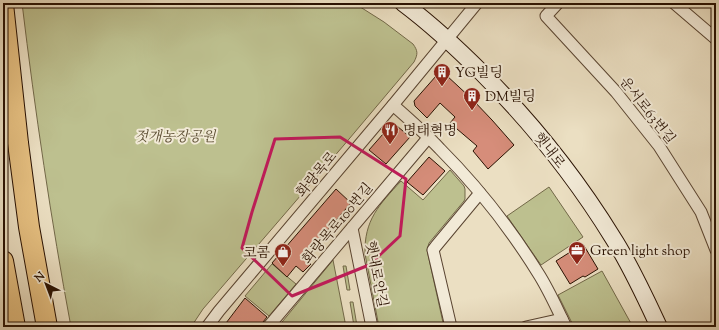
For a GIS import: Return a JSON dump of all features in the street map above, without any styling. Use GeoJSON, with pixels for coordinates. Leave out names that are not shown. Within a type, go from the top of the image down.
{"type":"FeatureCollection","features":[{"type":"Feature","properties":{"kind":"highway"},"geometry":{"type":"LineString","coordinates":[[3,4],[18,143],[30,227],[47,327]]}},
{"type":"Feature","properties":{"kind":"highway"},"geometry":{"type":"LineString","coordinates":[[3,261],[15,327]]}},
{"type":"Feature","properties":{"kind":"main road","name":"햇내로"},"geometry":{"type":"LineString","coordinates":[[403,3],[447,39],[491,82],[542,139],[576,182],[614,239],[659,327]]}},
{"type":"Feature","properties":{"kind":"street","name":"화랑목로"},"geometry":{"type":"LineString","coordinates":[[207,327],[219,310],[393,105],[477,3]]}},
{"type":"Feature","properties":{"kind":"street","name":"운서로63번길"},"geometry":{"type":"LineString","coordinates":[[558,3],[546,16],[616,92],[659,146],[701,212],[716,250]]}},
{"type":"Feature","properties":{"kind":"street"},"geometry":{"type":"LineString","coordinates":[[674,3],[716,39]]}},
{"type":"Feature","properties":{"kind":"street"},"geometry":{"type":"LineString","coordinates":[[393,105],[441,149],[505,224],[552,298],[564,323],[526,327]]}},
{"type":"Feature","properties":{"kind":"street","name":"화랑목로100번길"},"geometry":{"type":"LineString","coordinates":[[268,327],[428,138]]}},
{"type":"Feature","properties":{"kind":"street"},"geometry":{"type":"LineString","coordinates":[[451,327],[434,250],[480,193]]}},
{"type":"Feature","properties":{"kind":"street","name":"햇내로안길"},"geometry":{"type":"LineString","coordinates":[[352,228],[372,327]]}},
{"type":"Feature","properties":{"kind":"highlighted area"},"geometry":{"type":"Polygon","coordinates":[[[340,137],[406,179],[400,236],[369,265],[292,296],[242,248],[275,139],[340,137]]]}},
{"type":"Feature","properties":{"kind":"green space","name":"젓개농장공원"},"geometry":{"type":"Polygon","coordinates":[[[22,3],[354,3],[384,22],[413,44],[417,51],[417,55],[414,62],[203,309],[191,327],[71,327],[44,165],[22,3]]]}},
{"type":"Feature","properties":{"kind":"green space"},"geometry":{"type":"Polygon","coordinates":[[[450,170],[464,186],[465,199],[429,243],[427,250],[444,327],[379,327],[365,254],[365,242],[370,222],[386,198],[401,181],[423,200],[450,170]]]}},
{"type":"Feature","properties":{"kind":"green space"},"geometry":{"type":"Polygon","coordinates":[[[549,187],[583,237],[541,265],[507,216],[549,187]]]}},
{"type":"Feature","properties":{"kind":"green space"},"geometry":{"type":"Polygon","coordinates":[[[333,260],[346,327],[278,327],[333,260]]]}},
{"type":"Feature","properties":{"kind":"green space"},"geometry":{"type":"Polygon","coordinates":[[[272,264],[296,284],[269,316],[245,296],[272,264]]]}},
{"type":"Feature","properties":{"kind":"green space"},"geometry":{"type":"Polygon","coordinates":[[[343,266],[346,266],[350,290],[347,290],[343,266]]]}},
{"type":"Feature","properties":{"kind":"green space"},"geometry":{"type":"Polygon","coordinates":[[[602,271],[633,327],[574,327],[558,295],[602,271]]]}},
{"type":"Feature","properties":{"kind":"green space"},"geometry":{"type":"Polygon","coordinates":[[[350,302],[353,302],[357,326],[354,326],[350,302]]]}},
{"type":"Feature","properties":{"kind":"building"},"geometry":{"type":"Polygon","coordinates":[[[446,75],[472,99],[514,145],[488,169],[473,151],[477,146],[450,123],[455,117],[440,103],[427,118],[415,106],[414,101],[436,76],[446,75]]]}},
{"type":"Feature","properties":{"kind":"building"},"geometry":{"type":"Polygon","coordinates":[[[390,126],[397,126],[410,137],[386,164],[369,150],[390,126]]]}},
{"type":"Feature","properties":{"kind":"building"},"geometry":{"type":"Polygon","coordinates":[[[429,157],[445,171],[423,195],[407,182],[429,157]]]}},
{"type":"Feature","properties":{"kind":"building"},"geometry":{"type":"Polygon","coordinates":[[[336,189],[351,203],[304,257],[311,264],[303,272],[296,266],[287,277],[272,263],[336,189]]]}},
{"type":"Feature","properties":{"kind":"building"},"geometry":{"type":"Polygon","coordinates":[[[583,244],[598,269],[570,284],[556,261],[583,244]]]}},
{"type":"Feature","properties":{"kind":"building"},"geometry":{"type":"Polygon","coordinates":[[[245,298],[267,317],[259,327],[223,327],[245,298]]]}},
{"type":"Feature","properties":{"kind":"place","name":"YG빌딩"},"geometry":{"type":"Point","coordinates":[442,87]}},
{"type":"Feature","properties":{"kind":"place","name":"DM빌딩"},"geometry":{"type":"Point","coordinates":[472,111]}},
{"type":"Feature","properties":{"kind":"place","name":"명태혁명"},"geometry":{"type":"Point","coordinates":[390,145]}},
{"type":"Feature","properties":{"kind":"place","name":"Green light shop"},"geometry":{"type":"Point","coordinates":[577,265]}},
{"type":"Feature","properties":{"kind":"place","name":"코콤"},"geometry":{"type":"Point","coordinates":[283,267]}}]}
